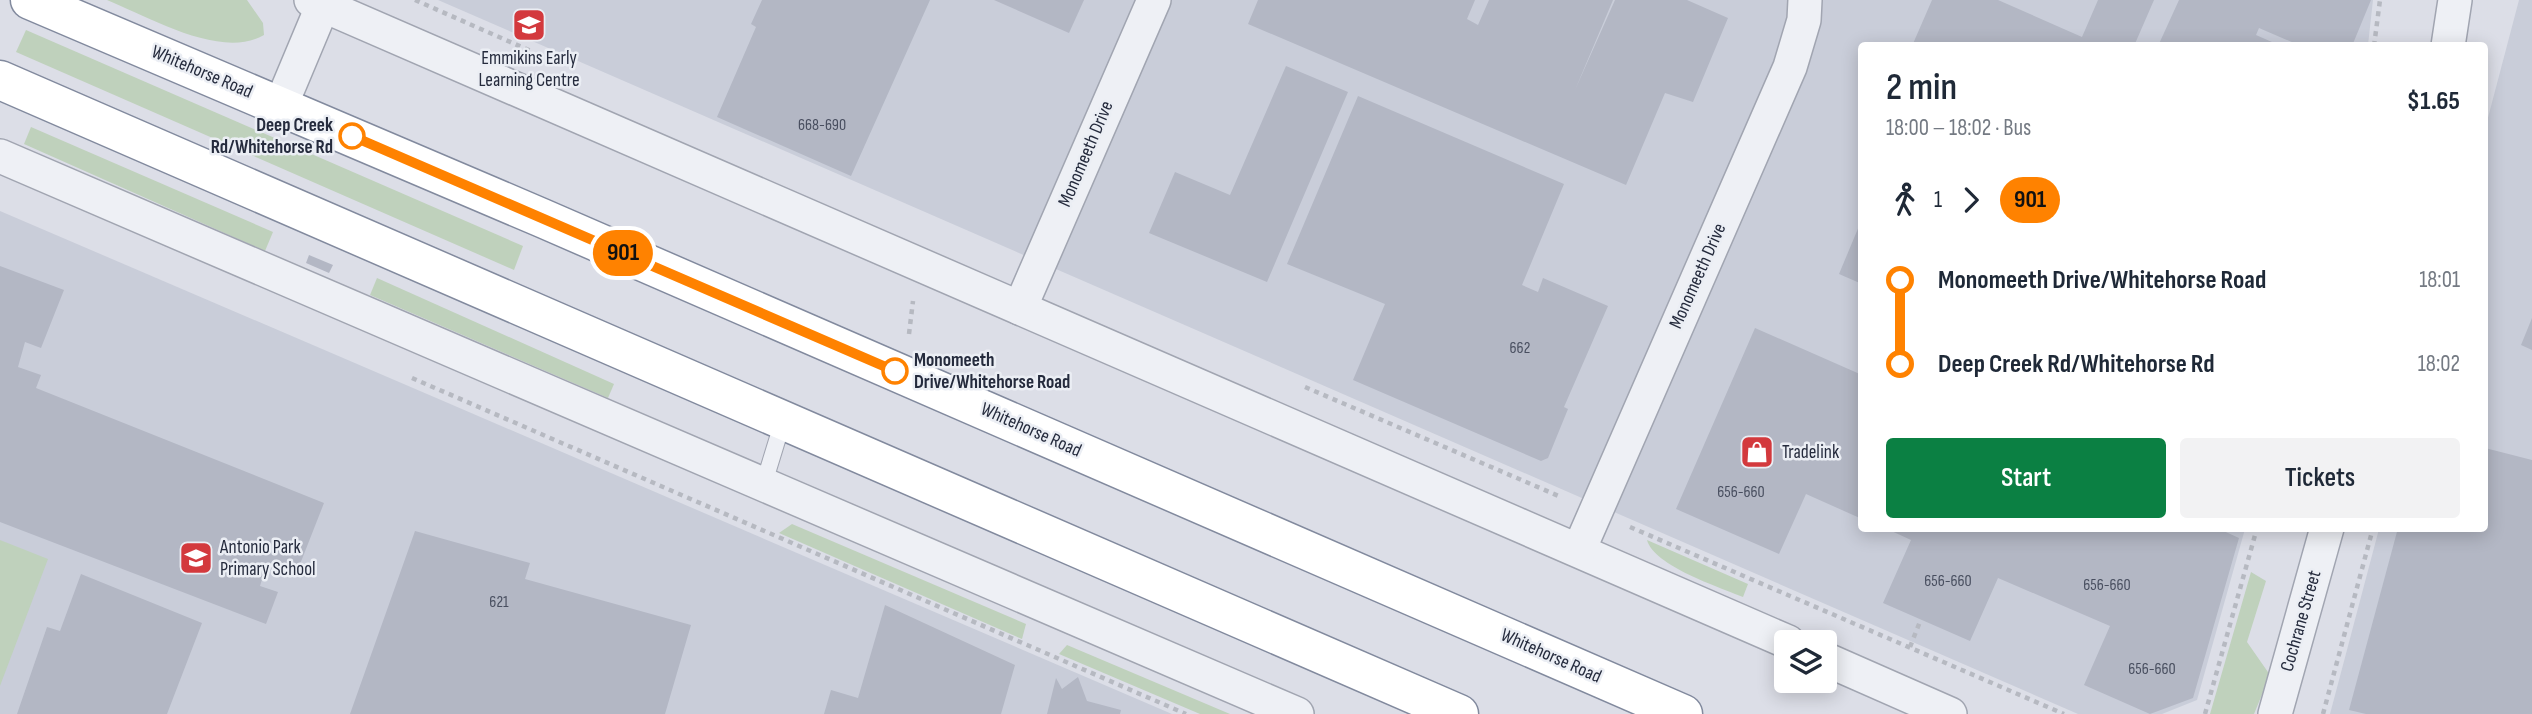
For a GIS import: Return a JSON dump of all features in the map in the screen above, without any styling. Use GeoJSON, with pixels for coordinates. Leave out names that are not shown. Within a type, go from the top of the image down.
{"type":"FeatureCollection","features":[{"type":"Feature","properties":{"kind":"highway","name":"Whitehorse Road"},"geometry":{"type":"LineString","coordinates":[[30,0],[281,106],[1683,714]]}},
{"type":"Feature","properties":{"kind":"highway"},"geometry":{"type":"LineString","coordinates":[[0,80],[1459,714]]}},
{"type":"Feature","properties":{"kind":"street","name":"Monomeeth Drive"},"geometry":{"type":"LineString","coordinates":[[1020,308],[1154,0]]}},
{"type":"Feature","properties":{"kind":"street","name":"Monomeeth Drive"},"geometry":{"type":"LineString","coordinates":[[1579,550],[1790,67],[1804,20],[1805,0]]}},
{"type":"Feature","properties":{"kind":"street"},"geometry":{"type":"LineString","coordinates":[[2449,42],[2455,0]]}},
{"type":"Feature","properties":{"kind":"street"},"geometry":{"type":"LineString","coordinates":[[281,106],[320,2],[1774,636]]}},
{"type":"Feature","properties":{"kind":"street"},"geometry":{"type":"LineString","coordinates":[[0,156],[1297,714]]}},
{"type":"Feature","properties":{"kind":"street","name":"Cochrane Street"},"geometry":{"type":"LineString","coordinates":[[2275,714],[2326,532]]}},
{"type":"Feature","properties":{"kind":"street"},"geometry":{"type":"LineString","coordinates":[[1837,664],[1950,714]]}},
{"type":"Feature","properties":{"kind":"lane"},"geometry":{"type":"LineString","coordinates":[[764,483],[783,421]]}},
{"type":"Feature","properties":{"kind":"path"},"geometry":{"type":"LineString","coordinates":[[415,0],[543,56]]}},
{"type":"Feature","properties":{"kind":"path"},"geometry":{"type":"LineString","coordinates":[[2375,42],[2380,0]]}},
{"type":"Feature","properties":{"kind":"path"},"geometry":{"type":"LineString","coordinates":[[404,374],[1186,714]]}},
{"type":"Feature","properties":{"kind":"path"},"geometry":{"type":"LineString","coordinates":[[1302,386],[2064,714]]}},
{"type":"Feature","properties":{"kind":"path"},"geometry":{"type":"LineString","coordinates":[[2205,714],[2256,532]]}},
{"type":"Feature","properties":{"kind":"path"},"geometry":{"type":"LineString","coordinates":[[2323,714],[2372,532]]}},
{"type":"Feature","properties":{"kind":"path"},"geometry":{"type":"LineString","coordinates":[[1910,648],[1921,619]]}},
{"type":"Feature","properties":{"kind":"shaded area"},"geometry":{"type":"Polygon","coordinates":[[[438,0],[2373,0],[2368,42],[1858,42],[1858,532],[2244,532],[2197,700],[2162,714],[2078,714],[438,0]]]}},
{"type":"Feature","properties":{"kind":"shaded area"},"geometry":{"type":"Polygon","coordinates":[[[2519,0],[2532,0],[2532,714],[2330,714],[2378,532],[2488,532],[2488,118],[2519,0]]]}},
{"type":"Feature","properties":{"kind":"shaded area"},"geometry":{"type":"Polygon","coordinates":[[[0,211],[448,403],[1172,714],[0,714],[0,211]]]}},
{"type":"Feature","properties":{"kind":"green space"},"geometry":{"type":"Polygon","coordinates":[[[107,0],[247,0],[263,23],[264,35],[247,41],[207,39],[164,25],[107,0]]]}},
{"type":"Feature","properties":{"kind":"green space"},"geometry":{"type":"Polygon","coordinates":[[[26,30],[523,246],[514,270],[16,52],[26,30]]]}},
{"type":"Feature","properties":{"kind":"green space"},"geometry":{"type":"Polygon","coordinates":[[[31,127],[273,232],[265,251],[24,144],[31,127]]]}},
{"type":"Feature","properties":{"kind":"green space"},"geometry":{"type":"Polygon","coordinates":[[[377,278],[614,384],[608,398],[370,295],[377,278]]]}},
{"type":"Feature","properties":{"kind":"green space"},"geometry":{"type":"Polygon","coordinates":[[[792,524],[1026,624],[1022,639],[779,533],[792,524]]]}},
{"type":"Feature","properties":{"kind":"green space"},"geometry":{"type":"Polygon","coordinates":[[[0,540],[48,559],[0,686],[0,540]]]}},
{"type":"Feature","properties":{"kind":"green space"},"geometry":{"type":"Polygon","coordinates":[[[1647,540],[1748,584],[1743,597],[1674,567],[1652,550],[1647,540]]]}},
{"type":"Feature","properties":{"kind":"green space"},"geometry":{"type":"Polygon","coordinates":[[[2251,572],[2266,581],[2247,642],[2270,675],[2254,714],[2210,714],[2251,572]]]}},
{"type":"Feature","properties":{"kind":"green space"},"geometry":{"type":"Polygon","coordinates":[[[1067,645],[1230,714],[1200,714],[1059,654],[1067,645]]]}},
{"type":"Feature","properties":{"kind":"building"},"geometry":{"type":"Polygon","coordinates":[[[762,0],[930,0],[851,176],[717,117],[756,27],[751,24],[762,0]]]}},
{"type":"Feature","properties":{"kind":"building"},"geometry":{"type":"Polygon","coordinates":[[[994,0],[1084,0],[1069,33],[994,0]]]}},
{"type":"Feature","properties":{"kind":"building"},"geometry":{"type":"Polygon","coordinates":[[[1258,0],[1475,0],[1467,19],[1478,25],[1489,0],[1613,0],[1575,90],[1615,0],[1687,0],[1728,18],[1693,102],[1665,93],[1626,185],[1248,24],[1258,0]]]}},
{"type":"Feature","properties":{"kind":"building"},"geometry":{"type":"Polygon","coordinates":[[[1932,0],[1998,0],[2082,37],[2098,0],[2154,0],[2136,42],[1914,42],[1932,0]]]}},
{"type":"Feature","properties":{"kind":"building"},"geometry":{"type":"Polygon","coordinates":[[[2179,0],[2371,0],[2354,42],[2292,42],[2259,28],[2256,35],[2272,42],[2160,42],[2179,0]]]}},
{"type":"Feature","properties":{"kind":"building"},"geometry":{"type":"Polygon","coordinates":[[[1286,66],[1348,92],[1267,282],[1149,233],[1175,172],[1230,195],[1286,66]]]}},
{"type":"Feature","properties":{"kind":"building"},"geometry":{"type":"Polygon","coordinates":[[[1358,96],[1564,184],[1522,285],[1538,292],[1543,278],[1608,306],[1564,407],[1568,409],[1548,458],[1541,461],[1353,380],[1385,304],[1287,264],[1358,96]]]}},
{"type":"Feature","properties":{"kind":"building"},"geometry":{"type":"Polygon","coordinates":[[[1858,229],[1858,282],[1839,274],[1858,229]]]}},
{"type":"Feature","properties":{"kind":"building"},"geometry":{"type":"Polygon","coordinates":[[[309,255],[333,265],[329,273],[306,263],[309,255]]]}},
{"type":"Feature","properties":{"kind":"building"},"geometry":{"type":"Polygon","coordinates":[[[0,266],[64,290],[41,348],[25,342],[18,367],[41,375],[36,388],[324,503],[295,577],[266,566],[260,586],[278,592],[266,624],[0,522],[0,266]]]}},
{"type":"Feature","properties":{"kind":"building"},"geometry":{"type":"Polygon","coordinates":[[[2532,318],[2532,350],[2521,345],[2532,318]]]}},
{"type":"Feature","properties":{"kind":"building"},"geometry":{"type":"Polygon","coordinates":[[[1755,328],[1858,373],[1858,517],[1806,494],[1779,554],[1676,509],[1755,328]]]}},
{"type":"Feature","properties":{"kind":"building"},"geometry":{"type":"Polygon","coordinates":[[[2488,449],[2532,460],[2532,714],[2366,714],[2349,710],[2397,532],[2488,532],[2488,449]]]}},
{"type":"Feature","properties":{"kind":"building"},"geometry":{"type":"Polygon","coordinates":[[[415,531],[530,563],[525,579],[691,625],[665,714],[350,714],[415,531]]]}},
{"type":"Feature","properties":{"kind":"building"},"geometry":{"type":"Polygon","coordinates":[[[1894,532],[2226,532],[2239,538],[2193,698],[2150,714],[2084,685],[2110,626],[1998,578],[1970,641],[1883,603],[1911,540],[1894,532]]]}},
{"type":"Feature","properties":{"kind":"building"},"geometry":{"type":"Polygon","coordinates":[[[81,574],[202,623],[167,714],[17,714],[47,627],[60,631],[81,574]]]}},
{"type":"Feature","properties":{"kind":"building"},"geometry":{"type":"Polygon","coordinates":[[[885,605],[1015,665],[1001,714],[824,714],[831,690],[858,698],[885,605]]]}},
{"type":"Feature","properties":{"kind":"building"},"geometry":{"type":"Polygon","coordinates":[[[1078,677],[1087,701],[1121,710],[1120,714],[1047,714],[1056,678],[1062,689],[1078,677]]]}},
{"type":"Feature","properties":{"kind":"bus line","name":"901"},"geometry":{"type":"LineString","coordinates":[[352,136],[895,371]]}},
{"type":"Feature","properties":{"kind":"place","name":"Emmikins Early Learning Centre"},"geometry":{"type":"Point","coordinates":[529,25]}},
{"type":"Feature","properties":{"kind":"place","name":"Deep Creek Rd/Whitehorse Rd"},"geometry":{"type":"Point","coordinates":[352,136]}},
{"type":"Feature","properties":{"kind":"place","name":"Monomeeth Drive/Whitehorse Road"},"geometry":{"type":"Point","coordinates":[895,371]}},
{"type":"Feature","properties":{"kind":"place","name":"Tradelink"},"geometry":{"type":"Point","coordinates":[1757,452]}},
{"type":"Feature","properties":{"kind":"place","name":"Antonio Park Primary School"},"geometry":{"type":"Point","coordinates":[196,558]}}]}
